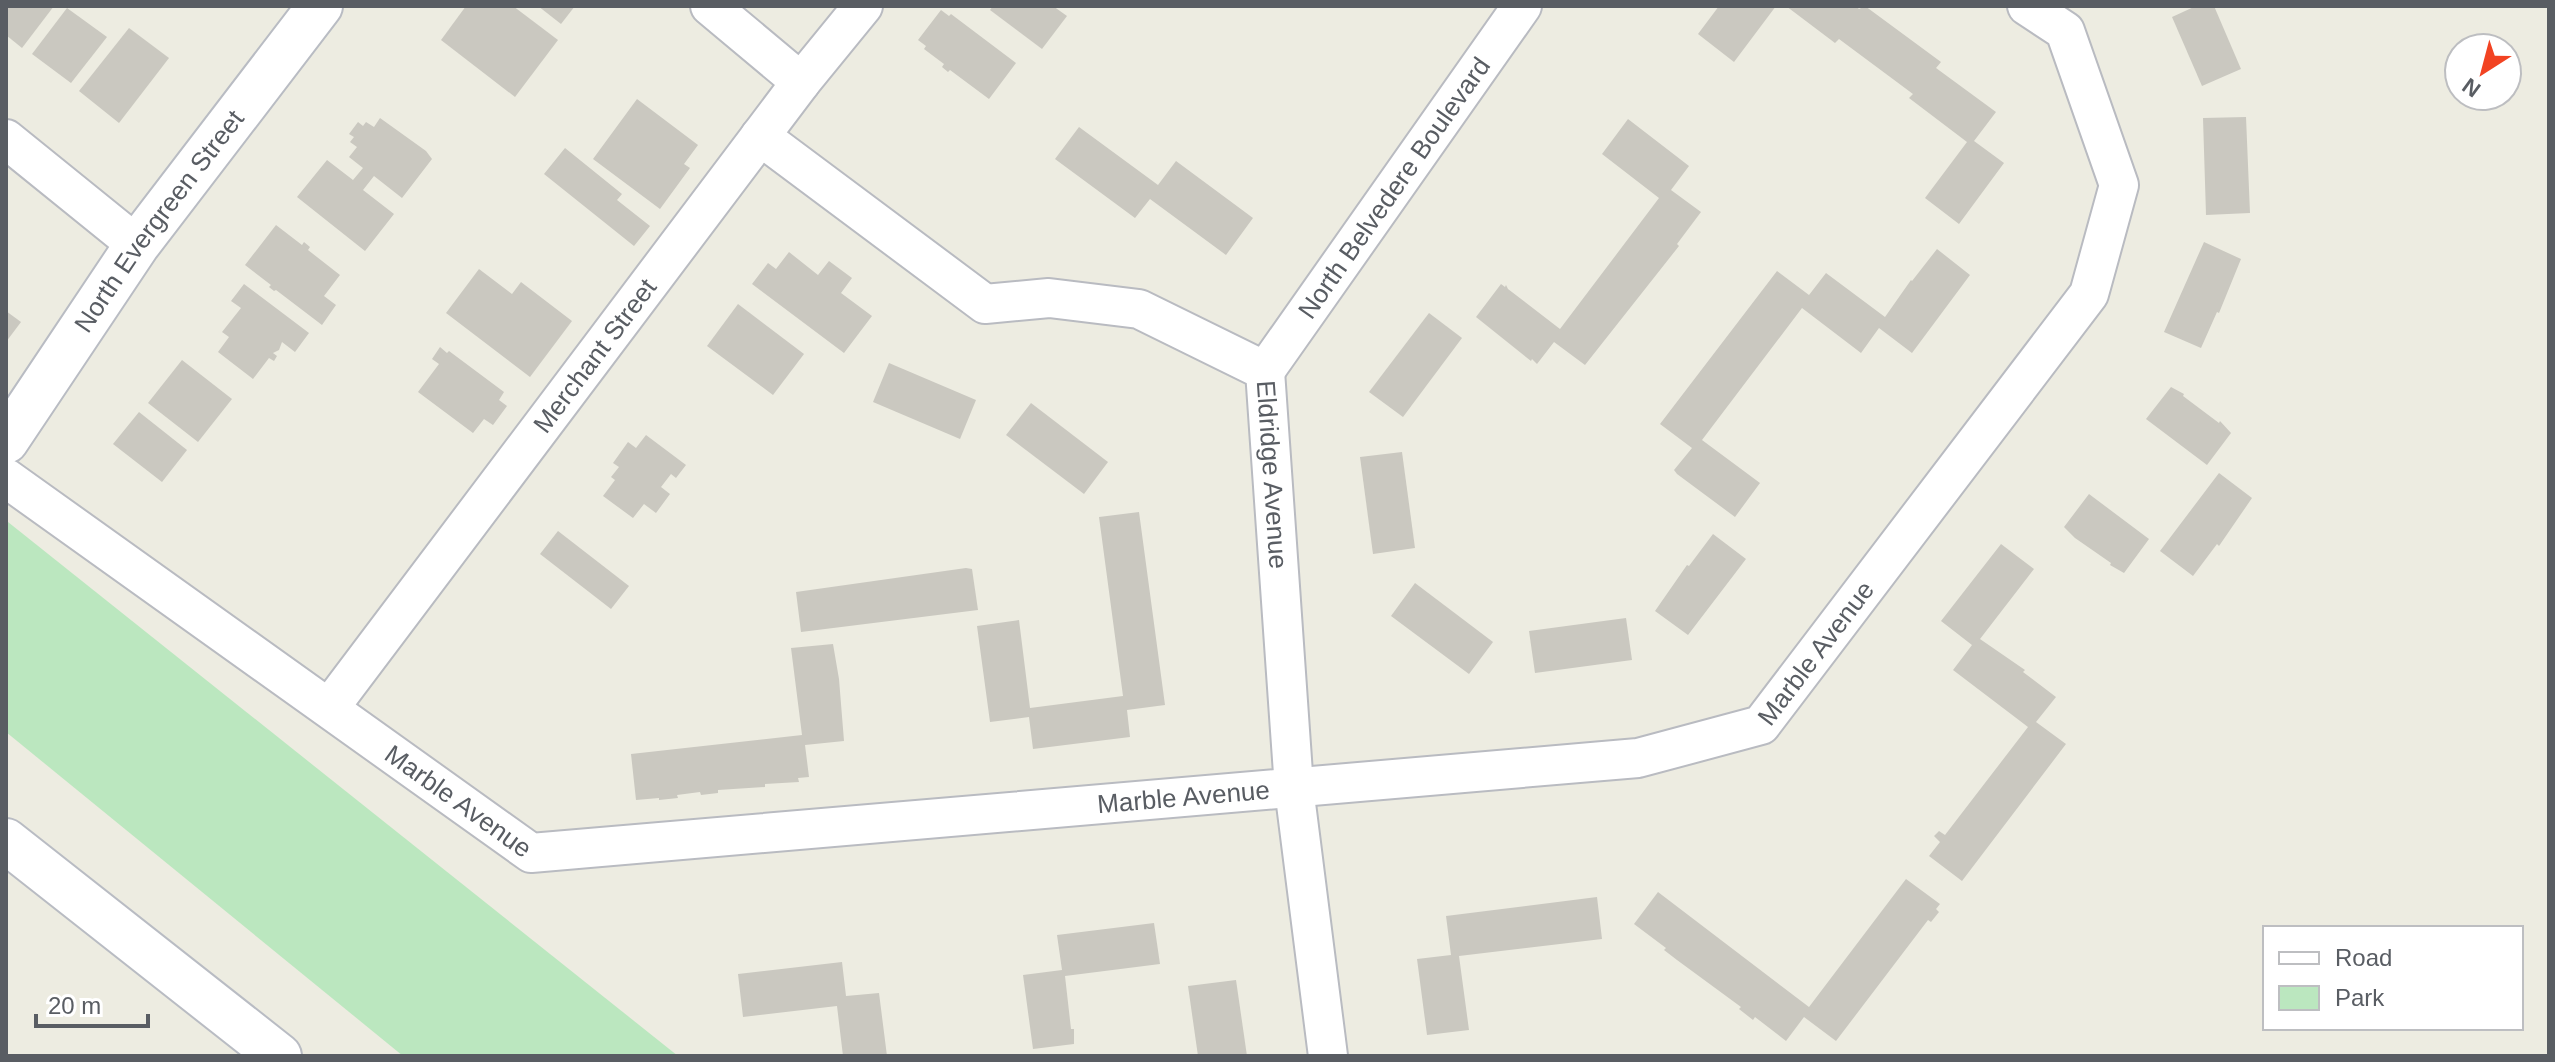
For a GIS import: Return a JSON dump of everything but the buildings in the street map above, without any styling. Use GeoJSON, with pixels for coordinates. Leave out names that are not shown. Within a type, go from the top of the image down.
{"type":"FeatureCollection","features":[{"type":"Feature","properties":{"kind":"street","name":"North Evergreen Street"},"geometry":{"type":"LineString","coordinates":[[6,441],[137,245],[320,6]]}},
{"type":"Feature","properties":{"kind":"street"},"geometry":{"type":"LineString","coordinates":[[710,6],[801,82]]}},
{"type":"Feature","properties":{"kind":"street","name":"Merchant Street"},"geometry":{"type":"LineString","coordinates":[[330,707],[801,82],[863,6]]}},
{"type":"Feature","properties":{"kind":"street","name":"North Belvedere Boulevard"},"geometry":{"type":"LineString","coordinates":[[1265,371],[1522,6]]}},
{"type":"Feature","properties":{"kind":"street","name":"Marble Avenue"},"geometry":{"type":"LineString","coordinates":[[6,478],[531,853],[1638,758],[1761,725],[2089,294],[2119,185],[2065,31],[2027,6]]}},
{"type":"Feature","properties":{"kind":"street","name":"Eldridge Avenue"},"geometry":{"type":"LineString","coordinates":[[760,136],[985,304],[1049,298],[1139,309],[1265,371],[1294,788],[1328,1056]]}},
{"type":"Feature","properties":{"kind":"street"},"geometry":{"type":"LineString","coordinates":[[6,139],[137,245]]}},
{"type":"Feature","properties":{"kind":"street"},"geometry":{"type":"LineString","coordinates":[[6,841],[279,1056]]}},
{"type":"Feature","properties":{"kind":"green space"},"geometry":{"type":"Polygon","coordinates":[[[8,522],[678,1056],[403,1056],[6,732],[8,522]]]}}]}
